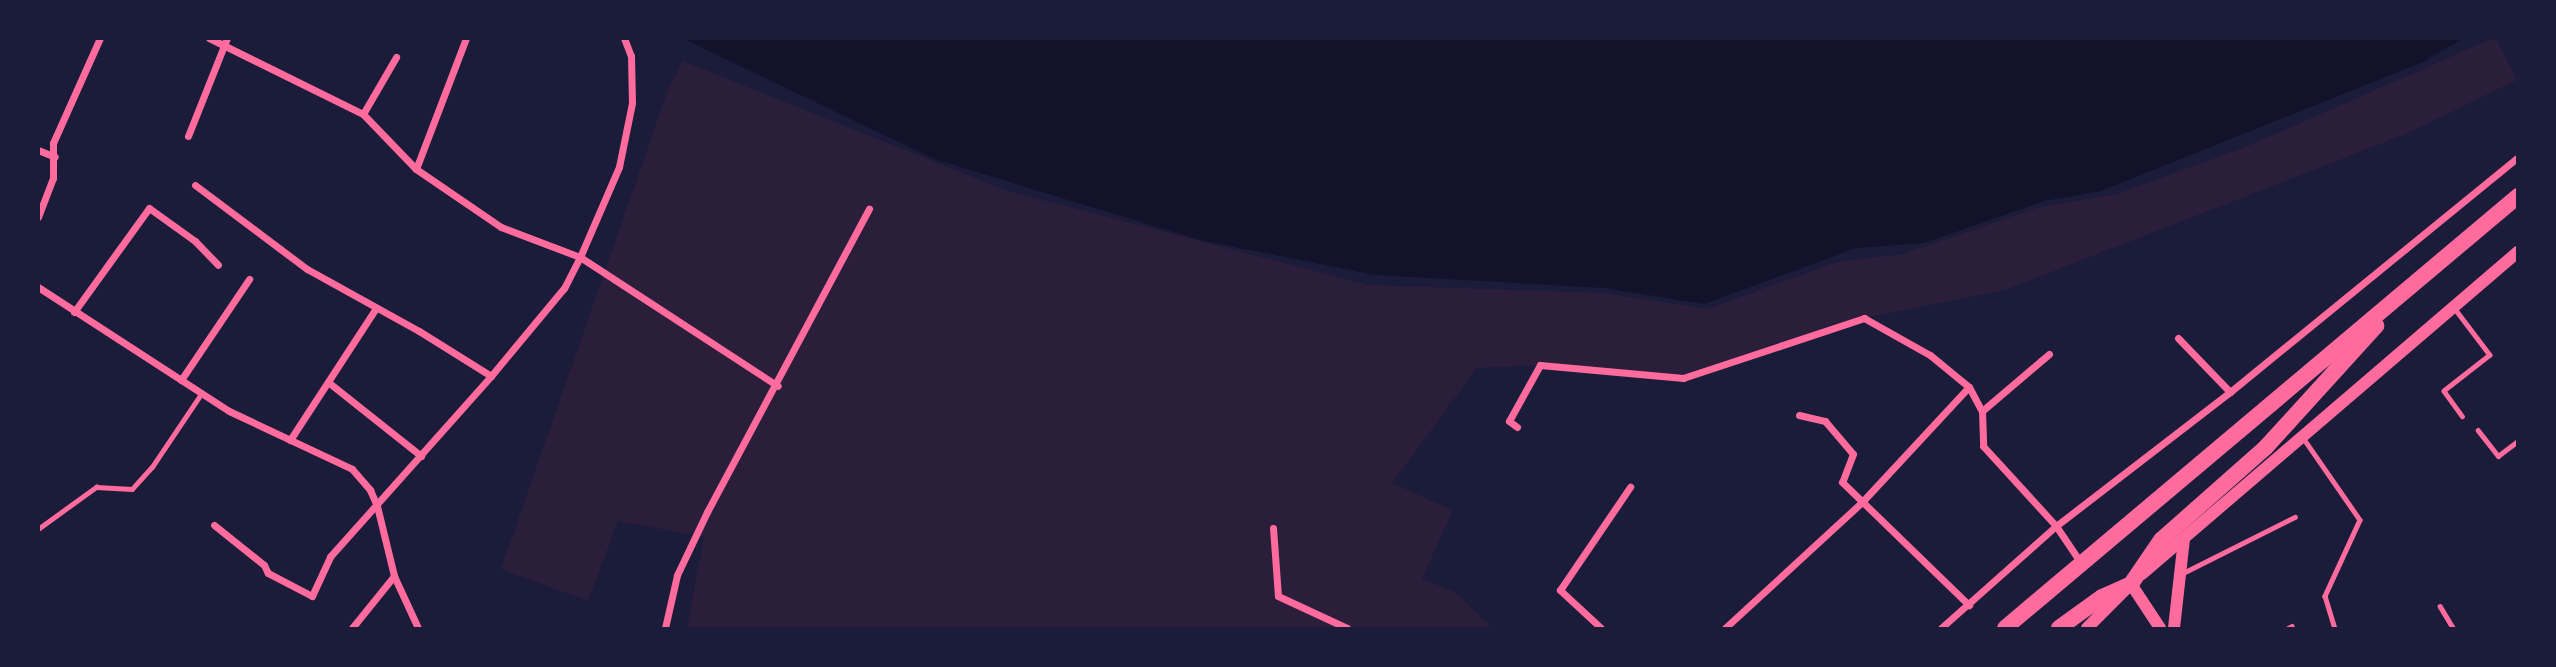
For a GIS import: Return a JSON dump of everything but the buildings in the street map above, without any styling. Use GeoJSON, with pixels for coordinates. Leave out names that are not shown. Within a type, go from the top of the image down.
{"type":"FeatureCollection","features":[{"type":"Feature","properties":{"kind":"main road"},"geometry":{"type":"LineString","coordinates":[[2006,628],[2083,566],[2255,414],[2407,291],[2518,196]]}},
{"type":"Feature","properties":{"kind":"main road"},"geometry":{"type":"LineString","coordinates":[[2059,628],[2094,602],[2131,584],[2161,540],[2266,447],[2407,291]]}},
{"type":"Feature","properties":{"kind":"street"},"geometry":{"type":"LineString","coordinates":[[38,217],[47,204],[55,157],[53,144],[100,38]]}},
{"type":"Feature","properties":{"kind":"street"},"geometry":{"type":"LineString","coordinates":[[209,38],[225,42],[363,114],[416,169],[501,227],[580,257],[778,386]]}},
{"type":"Feature","properties":{"kind":"street"},"geometry":{"type":"LineString","coordinates":[[416,169],[466,38]]}},
{"type":"Feature","properties":{"kind":"street"},"geometry":{"type":"LineString","coordinates":[[214,525],[264,565],[268,573],[312,596],[330,557],[491,376],[564,288],[602,214],[622,154],[632,76],[624,38]]}},
{"type":"Feature","properties":{"kind":"street"},"geometry":{"type":"LineString","coordinates":[[188,136],[225,42]]}},
{"type":"Feature","properties":{"kind":"street"},"geometry":{"type":"LineString","coordinates":[[363,114],[396,57]]}},
{"type":"Feature","properties":{"kind":"street"},"geometry":{"type":"LineString","coordinates":[[38,150],[55,157]]}},
{"type":"Feature","properties":{"kind":"street"},"geometry":{"type":"LineString","coordinates":[[1941,628],[2056,526],[2230,392],[2518,157]]}},
{"type":"Feature","properties":{"kind":"street"},"geometry":{"type":"LineString","coordinates":[[195,185],[307,270],[491,376]]}},
{"type":"Feature","properties":{"kind":"street"},"geometry":{"type":"LineString","coordinates":[[74,313],[149,208],[195,241],[218,265]]}},
{"type":"Feature","properties":{"kind":"street"},"geometry":{"type":"LineString","coordinates":[[665,628],[677,575],[869,209]]}},
{"type":"Feature","properties":{"kind":"street"},"geometry":{"type":"LineString","coordinates":[[2087,628],[2131,584],[2518,252]]}},
{"type":"Feature","properties":{"kind":"street"},"geometry":{"type":"LineString","coordinates":[[181,380],[249,279]]}},
{"type":"Feature","properties":{"kind":"street"},"geometry":{"type":"LineString","coordinates":[[38,287],[74,313],[202,393],[290,440],[352,469],[377,506],[394,576],[418,628]]}},
{"type":"Feature","properties":{"kind":"street"},"geometry":{"type":"LineString","coordinates":[[290,440],[376,308]]}},
{"type":"Feature","properties":{"kind":"street"},"geometry":{"type":"LineString","coordinates":[[1517,427],[1509,421],[1540,365],[1683,378],[1864,318],[1930,355],[1969,387],[1982,411],[1983,446],[2056,526],[2083,566]]}},
{"type":"Feature","properties":{"kind":"street"},"geometry":{"type":"LineString","coordinates":[[2178,338],[2230,392]]}},
{"type":"Feature","properties":{"kind":"street"},"geometry":{"type":"LineString","coordinates":[[1982,411],[2049,354]]}},
{"type":"Feature","properties":{"kind":"street"},"geometry":{"type":"LineString","coordinates":[[328,382],[421,456]]}},
{"type":"Feature","properties":{"kind":"street"},"geometry":{"type":"LineString","coordinates":[[1725,628],[1862,502],[1969,387]]}},
{"type":"Feature","properties":{"kind":"street"},"geometry":{"type":"LineString","coordinates":[[1800,415],[1825,421],[1853,453],[1852,462],[1841,474],[1842,482],[1969,605]]}},
{"type":"Feature","properties":{"kind":"street"},"geometry":{"type":"LineString","coordinates":[[1601,628],[1560,590],[1630,487]]}},
{"type":"Feature","properties":{"kind":"street"},"geometry":{"type":"LineString","coordinates":[[1273,528],[1278,596],[1346,628]]}},
{"type":"Feature","properties":{"kind":"street"},"geometry":{"type":"LineString","coordinates":[[2174,628],[2184,539]]}},
{"type":"Feature","properties":{"kind":"street"},"geometry":{"type":"LineString","coordinates":[[352,628],[394,576]]}},
{"type":"Feature","properties":{"kind":"street"},"geometry":{"type":"LineString","coordinates":[[2131,584],[2160,628]]}},
{"type":"Feature","properties":{"kind":"lane"},"geometry":{"type":"LineString","coordinates":[[2453,306],[2490,355],[2444,391],[2462,416]]}},
{"type":"Feature","properties":{"kind":"lane"},"geometry":{"type":"LineString","coordinates":[[38,529],[96,487],[132,489],[152,467],[202,393]]}},
{"type":"Feature","properties":{"kind":"lane"},"geometry":{"type":"LineString","coordinates":[[2478,430],[2498,456],[2518,441]]}},
{"type":"Feature","properties":{"kind":"lane"},"geometry":{"type":"LineString","coordinates":[[2302,436],[2360,520],[2325,596],[2335,628]]}},
{"type":"Feature","properties":{"kind":"lane"},"geometry":{"type":"LineString","coordinates":[[2179,574],[2199,569],[2295,517]]}},
{"type":"Feature","properties":{"kind":"lane"},"geometry":{"type":"LineString","coordinates":[[2440,606],[2454,628]]}},
{"type":"Feature","properties":{"kind":"shaded area"},"geometry":{"type":"Polygon","coordinates":[[[684,39],[2462,39],[2423,62],[2101,191],[2044,201],[1924,243],[1856,248],[1704,304],[1605,288],[1375,275],[1200,240],[934,159],[684,39]]]}},
{"type":"Feature","properties":{"kind":"shaded area"},"geometry":{"type":"Polygon","coordinates":[[[2496,39],[2517,80],[2406,134],[2005,290],[1864,318],[1683,378],[1540,365],[1477,368],[1392,483],[1453,510],[1422,579],[1455,592],[1492,628],[687,628],[704,537],[618,521],[588,601],[501,569],[669,87],[683,61],[1005,190],[1368,285],[1604,293],[1707,309],[1837,262],[1903,254],[2040,207],[2117,194],[2248,146],[2496,39]]]}}]}
